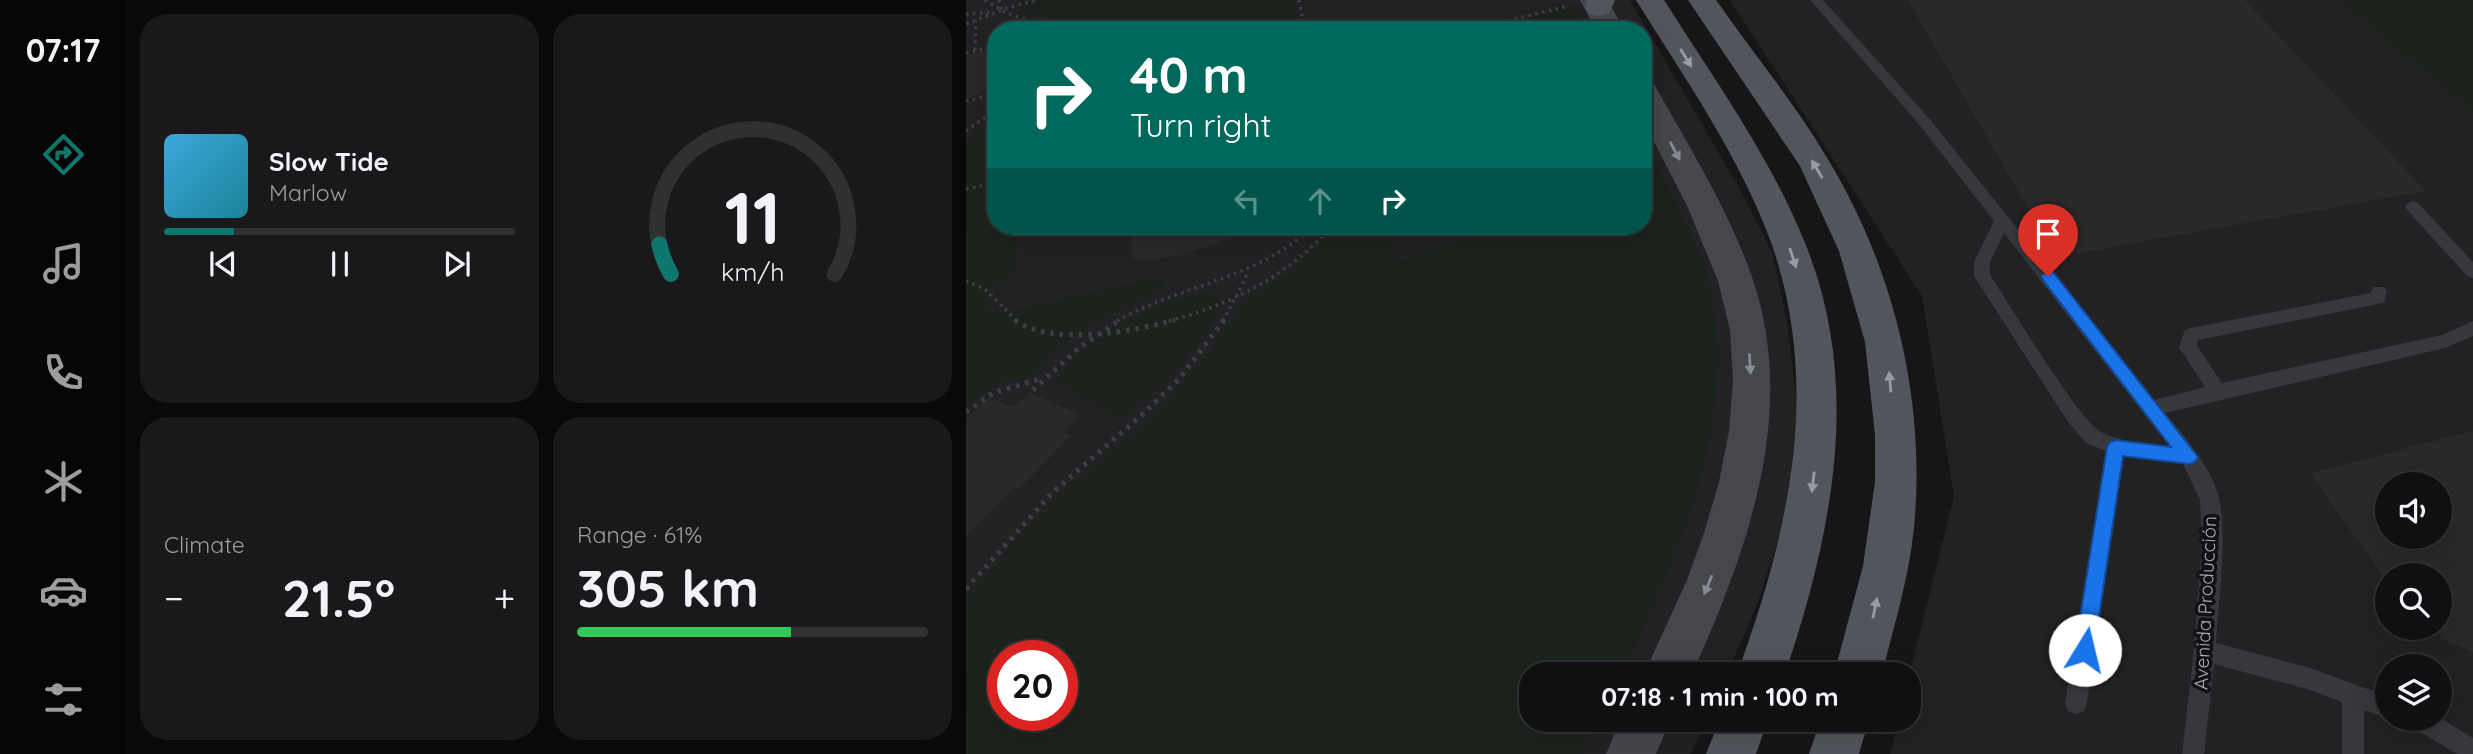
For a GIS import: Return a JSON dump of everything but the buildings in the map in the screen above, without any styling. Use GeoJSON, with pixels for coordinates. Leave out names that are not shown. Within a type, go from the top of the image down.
{"type":"FeatureCollection","features":[{"type":"Feature","properties":{"kind":"main road"},"geometry":{"type":"LineString","coordinates":[[1650,0],[1759,179],[1789,245],[1807,303],[1817,365],[1819,435],[1809,519],[1781,622],[1766,662]]}},
{"type":"Feature","properties":{"kind":"main road"},"geometry":{"type":"LineString","coordinates":[[1702,0],[1814,164],[1858,254],[1877,312],[1889,372],[1896,455],[1892,529],[1872,626],[1862,662]]}},
{"type":"Feature","properties":{"kind":"main road"},"geometry":{"type":"LineString","coordinates":[[1731,754],[1739,732]]}},
{"type":"Feature","properties":{"kind":"main road"},"geometry":{"type":"LineString","coordinates":[[1834,754],[1841,732]]}},
{"type":"Feature","properties":{"kind":"street"},"geometry":{"type":"LineString","coordinates":[[1652,108],[1703,202],[1737,282],[1748,326],[1751,379],[1749,430],[1723,548],[1673,662]]}},
{"type":"Feature","properties":{"kind":"street"},"geometry":{"type":"LineString","coordinates":[[1631,754],[1641,732]]}},
{"type":"Feature","properties":{"kind":"lane","name":"Avenida Producción"},"geometry":{"type":"LineString","coordinates":[[1816,0],[1923,120],[2003,218],[2189,457],[2210,499],[2212,543],[2205,651],[2193,754]]}},
{"type":"Feature","properties":{"kind":"lane"},"geometry":{"type":"LineString","coordinates":[[2413,207],[2473,272]]}},
{"type":"Feature","properties":{"kind":"lane"},"geometry":{"type":"LineString","coordinates":[[2003,218],[1982,262],[1982,276],[2074,416],[2092,437],[2116,447],[2189,457]]}},
{"type":"Feature","properties":{"kind":"lane"},"geometry":{"type":"LineString","coordinates":[[2218,391],[2188,347],[2191,335],[2373,299],[2378,297],[2379,292]]}},
{"type":"Feature","properties":{"kind":"lane"},"geometry":{"type":"LineString","coordinates":[[2153,408],[2445,341],[2473,328]]}},
{"type":"Feature","properties":{"kind":"lane"},"geometry":{"type":"LineString","coordinates":[[2076,703],[2116,447]]}},
{"type":"Feature","properties":{"kind":"lane"},"geometry":{"type":"LineString","coordinates":[[2205,651],[2307,678],[2375,703]]}},
{"type":"Feature","properties":{"kind":"lane"},"geometry":{"type":"LineString","coordinates":[[2353,695],[2353,754]]}},
{"type":"Feature","properties":{"kind":"lane"},"geometry":{"type":"LineString","coordinates":[[2440,731],[2473,751]]}},
{"type":"Feature","properties":{"kind":"path"},"geometry":{"type":"LineString","coordinates":[[985,0],[1002,11],[1030,21]]}},
{"type":"Feature","properties":{"kind":"path"},"geometry":{"type":"LineString","coordinates":[[999,0],[1002,11]]}},
{"type":"Feature","properties":{"kind":"path"},"geometry":{"type":"LineString","coordinates":[[966,24],[1002,11],[1013,4],[1040,0]]}},
{"type":"Feature","properties":{"kind":"path"},"geometry":{"type":"LineString","coordinates":[[1299,0],[1303,21]]}},
{"type":"Feature","properties":{"kind":"path"},"geometry":{"type":"LineString","coordinates":[[1520,21],[1596,8]]}},
{"type":"Feature","properties":{"kind":"path"},"geometry":{"type":"LineString","coordinates":[[966,14],[1002,11]]}},
{"type":"Feature","properties":{"kind":"path"},"geometry":{"type":"LineString","coordinates":[[975,50],[976,21]]}},
{"type":"Feature","properties":{"kind":"path"},"geometry":{"type":"LineString","coordinates":[[966,51],[975,44]]}},
{"type":"Feature","properties":{"kind":"path"},"geometry":{"type":"LineString","coordinates":[[966,51],[987,48]]}},
{"type":"Feature","properties":{"kind":"path"},"geometry":{"type":"LineString","coordinates":[[966,101],[987,97]]}},
{"type":"Feature","properties":{"kind":"path"},"geometry":{"type":"LineString","coordinates":[[966,131],[987,116]]}},
{"type":"Feature","properties":{"kind":"path"},"geometry":{"type":"LineString","coordinates":[[966,189],[987,185]]}},
{"type":"Feature","properties":{"kind":"path"},"geometry":{"type":"LineString","coordinates":[[1033,390],[1072,351],[1117,321],[1172,295],[1249,271],[1285,252],[1303,235]]}},
{"type":"Feature","properties":{"kind":"path"},"geometry":{"type":"LineString","coordinates":[[966,281],[975,282],[992,292],[1010,316],[1026,327],[1070,335],[1099,333],[1161,323],[1239,298],[1283,272],[1307,254],[1324,235]]}},
{"type":"Feature","properties":{"kind":"path"},"geometry":{"type":"LineString","coordinates":[[966,589],[1045,500],[1084,463],[1126,429],[1171,385],[1209,340],[1239,298],[1249,271]]}},
{"type":"Feature","properties":{"kind":"path"},"geometry":{"type":"LineString","coordinates":[[966,412],[993,393],[1013,385],[1040,380],[1054,369]]}},
{"type":"Feature","properties":{"kind":"shaded area"},"geometry":{"type":"Polygon","coordinates":[[[966,0],[1630,0],[1642,21],[987,21],[987,235],[1652,235],[1652,38],[1739,188],[1772,252],[1787,322],[1797,405],[1788,509],[1758,602],[1732,662],[1519,662],[1519,732],[1700,732],[1691,754],[966,754],[966,0]]]}},
{"type":"Feature","properties":{"kind":"shaded area"},"geometry":{"type":"Polygon","coordinates":[[[1020,0],[1294,0],[1298,21],[1058,21],[1028,10],[1020,0]]]}},
{"type":"Feature","properties":{"kind":"shaded area"},"geometry":{"type":"Polygon","coordinates":[[[1730,0],[2345,0],[2473,108],[2473,754],[1890,754],[1896,732],[1921,732],[1921,662],[1913,662],[1954,496],[1922,296],[1730,0]]]}},
{"type":"Feature","properties":{"kind":"shaded area"},"geometry":{"type":"Polygon","coordinates":[[[2339,0],[2473,0],[2473,112],[2339,0]]]}},
{"type":"Feature","properties":{"kind":"shaded area"},"geometry":{"type":"Polygon","coordinates":[[[1575,6],[1582,21],[1512,21],[1575,6]]]}},
{"type":"Feature","properties":{"kind":"shaded area"},"geometry":{"type":"Polygon","coordinates":[[[987,126],[987,235],[1018,235],[1013,274],[994,285],[987,296],[989,308],[995,315],[1163,276],[1164,289],[1092,324],[1050,356],[1039,370],[1024,379],[1006,380],[966,404],[966,141],[987,126]]]}},
{"type":"Feature","properties":{"kind":"shaded area"},"geometry":{"type":"Polygon","coordinates":[[[1652,159],[1699,251],[1713,304],[1718,358],[1714,413],[1703,468],[1686,522],[1644,626],[1627,662],[1519,662],[1519,732],[1592,732],[1581,754],[966,754],[966,601],[1013,544],[1056,499],[1134,433],[1175,392],[1212,348],[1247,299],[1304,262],[1330,235],[1388,235],[1396,262],[1480,235],[1652,235],[1652,159]]]}},
{"type":"Feature","properties":{"kind":"shaded area"},"geometry":{"type":"Polygon","coordinates":[[[1212,290],[1224,300],[1206,334],[1181,364],[1125,419],[1056,383],[1087,348],[1125,322],[1145,311],[1212,290]]]}},
{"type":"Feature","properties":{"kind":"route"},"geometry":{"type":"LineString","coordinates":[[2048,276],[2189,457],[2116,447],[2085,650]]}}]}
